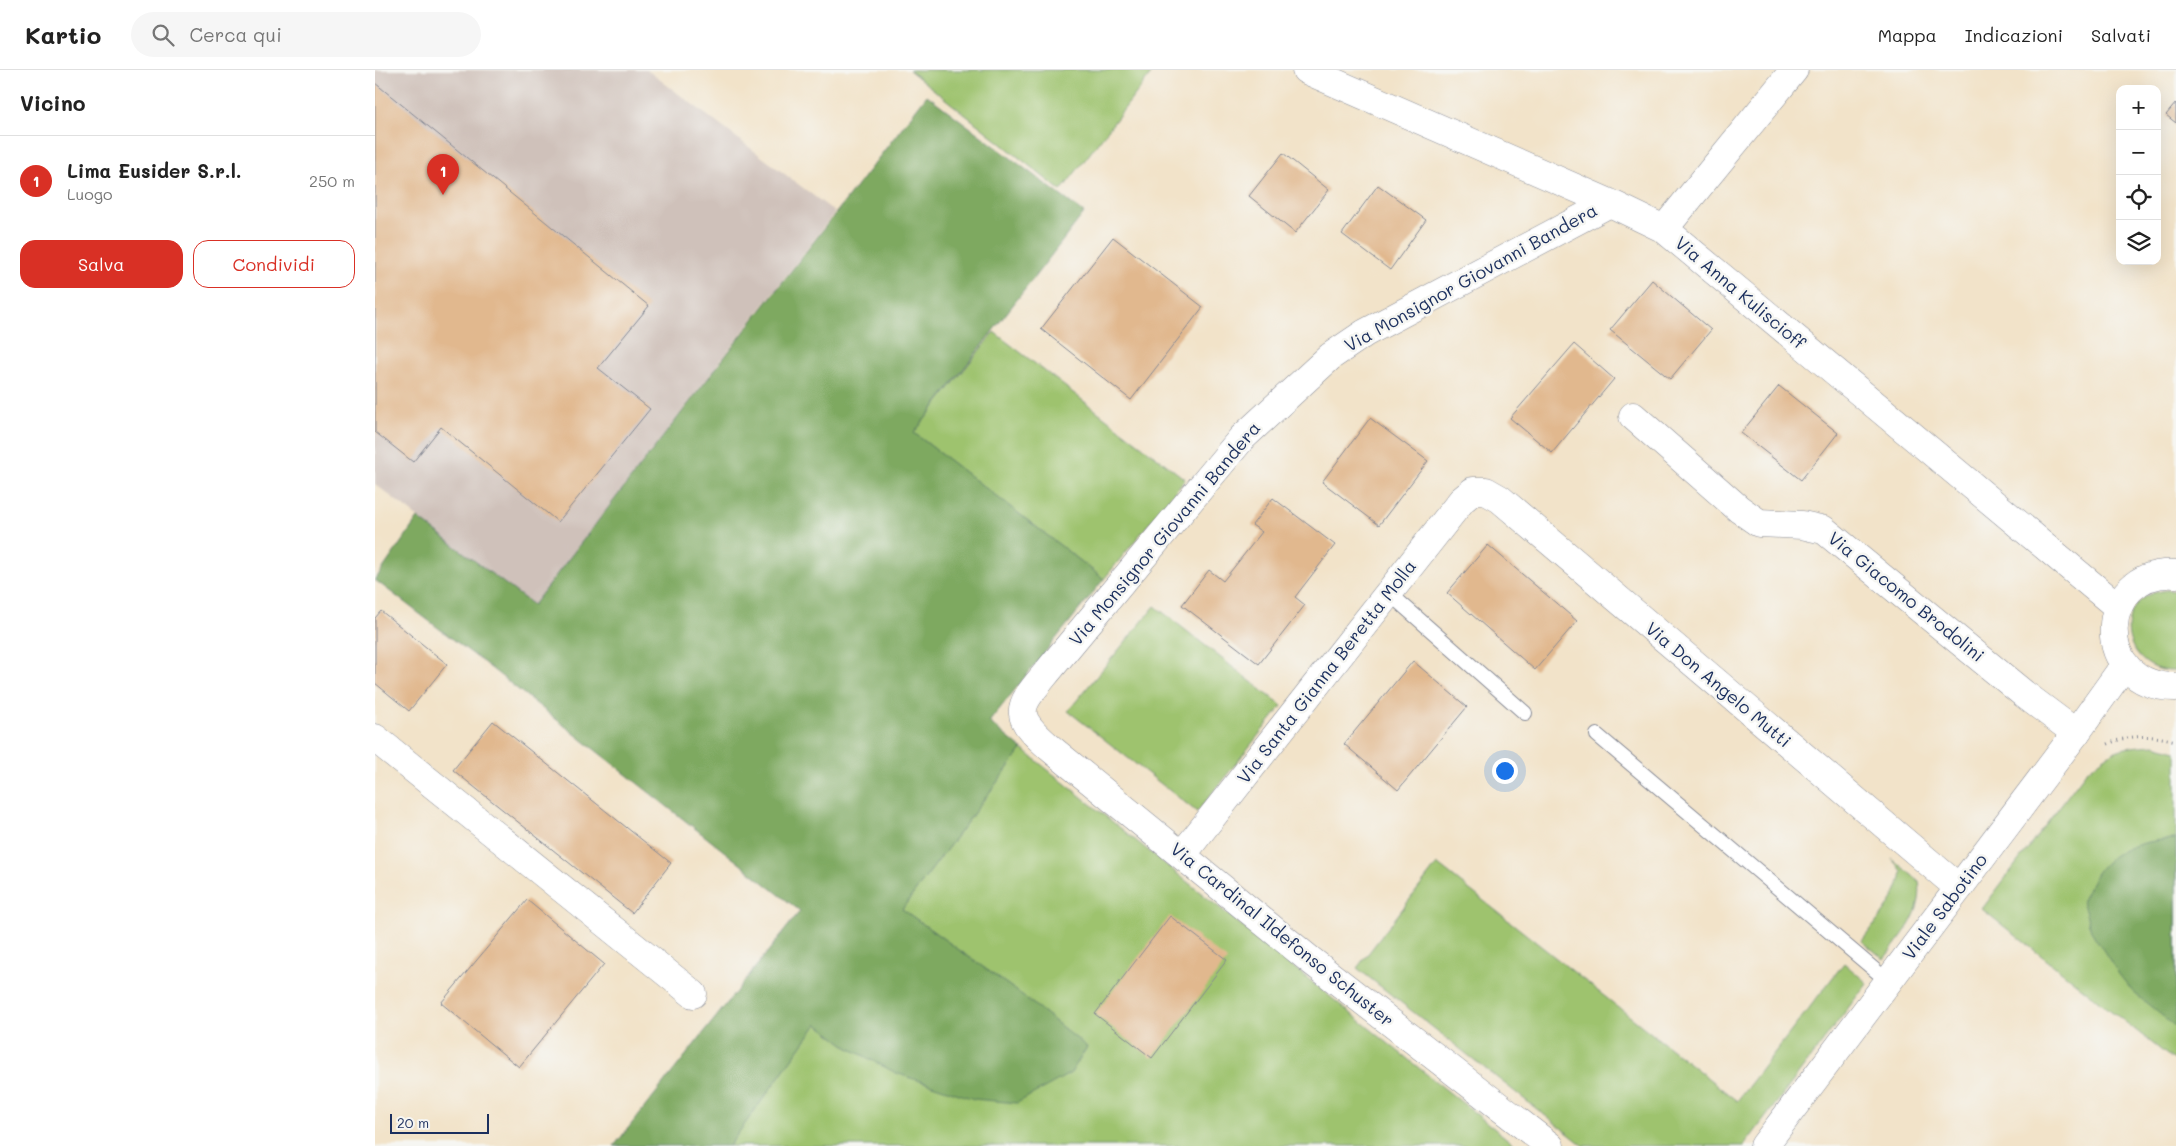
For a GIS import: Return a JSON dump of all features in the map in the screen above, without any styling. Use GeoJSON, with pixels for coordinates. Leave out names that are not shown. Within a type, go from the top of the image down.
{"type":"FeatureCollection","features":[{"type":"Feature","properties":{"kind":"street","name":"Via Anna Kuliscioff"},"geometry":{"type":"LineString","coordinates":[[1306,70],[1610,203],[1664,229],[2118,607]]}},
{"type":"Feature","properties":{"kind":"street"},"geometry":{"type":"LineString","coordinates":[[1664,229],[1794,70]]}},
{"type":"Feature","properties":{"kind":"street","name":"Via Monsignor Giovanni Bandera"},"geometry":{"type":"LineString","coordinates":[[1022,715],[1023,703],[1242,438],[1331,356],[1365,334],[1610,203]]}},
{"type":"Feature","properties":{"kind":"street","name":"Via Giacomo Brodolini"},"geometry":{"type":"LineString","coordinates":[[1633,416],[1739,509],[1759,523],[1802,525],[1824,530],[2024,694],[2076,733]]}},
{"type":"Feature","properties":{"kind":"street","name":"Via Santa Gianna Beretta Molla"},"geometry":{"type":"LineString","coordinates":[[1182,855],[1462,500],[1473,490]]}},
{"type":"Feature","properties":{"kind":"street","name":"Via Don Angelo Mutti"},"geometry":{"type":"LineString","coordinates":[[1473,490],[1486,491],[1500,499],[1959,888]]}},
{"type":"Feature","properties":{"kind":"street"},"geometry":{"type":"LineString","coordinates":[[2176,574],[2165,573],[2147,578],[2129,590],[2118,607],[2112,626],[2115,647],[2124,666],[2139,679],[2159,687],[2176,687]]}},
{"type":"Feature","properties":{"kind":"street","name":"Viale Sabotino"},"geometry":{"type":"LineString","coordinates":[[1764,1146],[2076,733],[2124,666]]}},
{"type":"Feature","properties":{"kind":"street","name":"Via Cardinal Ildefonso Schuster"},"geometry":{"type":"LineString","coordinates":[[1022,715],[1031,732],[1309,959],[1550,1146]]}},
{"type":"Feature","properties":{"kind":"street"},"geometry":{"type":"LineString","coordinates":[[375,738],[693,994]]}},
{"type":"Feature","properties":{"kind":"lane"},"geometry":{"type":"LineString","coordinates":[[1389,594],[1525,713]]}},
{"type":"Feature","properties":{"kind":"lane"},"geometry":{"type":"LineString","coordinates":[[1597,734],[1889,982]]}},
{"type":"Feature","properties":{"kind":"path"},"geometry":{"type":"LineString","coordinates":[[2076,733],[2101,747],[2133,736],[2157,736],[2176,741]]}},
{"type":"Feature","properties":{"kind":"shaded area"},"geometry":{"type":"Polygon","coordinates":[[[375,70],[647,70],[835,212],[532,606],[375,484],[375,70]]]}},
{"type":"Feature","properties":{"kind":"green space"},"geometry":{"type":"Polygon","coordinates":[[[909,70],[1154,70],[1061,191],[909,70]]]}},
{"type":"Feature","properties":{"kind":"green space"},"geometry":{"type":"Polygon","coordinates":[[[927,95],[1084,213],[914,433],[1104,579],[989,722],[1022,749],[902,909],[1022,995],[1087,1047],[1071,1073],[1017,1103],[974,1099],[896,1073],[849,1048],[817,1024],[729,1146],[614,1146],[800,911],[487,665],[375,580],[418,518],[533,605],[927,95]]]}},
{"type":"Feature","properties":{"kind":"green space"},"geometry":{"type":"Polygon","coordinates":[[[994,332],[1185,479],[1104,579],[914,433],[994,332]]]}},
{"type":"Feature","properties":{"kind":"green space"},"geometry":{"type":"Polygon","coordinates":[[[2167,590],[2176,591],[2176,671],[2160,669],[2147,663],[2130,642],[2128,629],[2130,616],[2137,604],[2148,595],[2167,590]]]}},
{"type":"Feature","properties":{"kind":"green space"},"geometry":{"type":"Polygon","coordinates":[[[1155,606],[1282,706],[1197,812],[1068,711],[1155,606]]]}},
{"type":"Feature","properties":{"kind":"green space"},"geometry":{"type":"Polygon","coordinates":[[[2155,745],[2176,751],[2176,1062],[1982,909],[2085,773],[2102,759],[2124,748],[2155,745]]]}},
{"type":"Feature","properties":{"kind":"green space"},"geometry":{"type":"Polygon","coordinates":[[[1022,749],[1516,1146],[729,1146],[817,1024],[849,1048],[1071,1072],[1087,1047],[1022,995],[902,909],[1022,749]]]}},
{"type":"Feature","properties":{"kind":"green space"},"geometry":{"type":"Polygon","coordinates":[[[2176,839],[2176,1027],[2133,992],[2118,973],[2091,931],[2082,900],[2104,864],[2122,851],[2143,843],[2176,839]]]}},
{"type":"Feature","properties":{"kind":"green space"},"geometry":{"type":"Polygon","coordinates":[[[1891,858],[1919,881],[1920,893],[1911,923],[1884,959],[1862,941],[1887,908],[1897,890],[1902,871],[1891,858]]]}},
{"type":"Feature","properties":{"kind":"green space"},"geometry":{"type":"Polygon","coordinates":[[[1437,864],[1737,1101],[1844,963],[1867,983],[1744,1146],[1584,1146],[1357,968],[1437,864]]]}},
{"type":"Feature","properties":{"kind":"building"},"geometry":{"type":"Polygon","coordinates":[[[375,83],[649,306],[598,368],[650,409],[558,522],[441,427],[413,462],[375,432],[375,83]]]}},
{"type":"Feature","properties":{"kind":"building"},"geometry":{"type":"Polygon","coordinates":[[[2176,103],[2176,123],[2166,115],[2176,103]]]}},
{"type":"Feature","properties":{"kind":"building"},"geometry":{"type":"Polygon","coordinates":[[[1283,153],[1329,190],[1295,233],[1249,196],[1283,153]]]}},
{"type":"Feature","properties":{"kind":"building"},"geometry":{"type":"Polygon","coordinates":[[[1378,185],[1426,220],[1390,270],[1342,234],[1378,185]]]}},
{"type":"Feature","properties":{"kind":"building"},"geometry":{"type":"Polygon","coordinates":[[[1113,237],[1203,307],[1131,400],[1041,329],[1113,237]]]}},
{"type":"Feature","properties":{"kind":"building"},"geometry":{"type":"Polygon","coordinates":[[[1652,280],[1711,330],[1670,379],[1610,330],[1652,280]]]}},
{"type":"Feature","properties":{"kind":"building"},"geometry":{"type":"Polygon","coordinates":[[[1574,344],[1614,379],[1552,453],[1510,418],[1574,344]]]}},
{"type":"Feature","properties":{"kind":"building"},"geometry":{"type":"Polygon","coordinates":[[[1779,386],[1838,433],[1801,480],[1741,433],[1779,386]]]}},
{"type":"Feature","properties":{"kind":"building"},"geometry":{"type":"Polygon","coordinates":[[[1370,418],[1428,461],[1379,525],[1322,482],[1370,418]]]}},
{"type":"Feature","properties":{"kind":"building"},"geometry":{"type":"Polygon","coordinates":[[[1273,498],[1335,545],[1295,597],[1305,605],[1259,664],[1182,605],[1209,570],[1223,581],[1262,532],[1252,525],[1273,498]]]}},
{"type":"Feature","properties":{"kind":"building"},"geometry":{"type":"Polygon","coordinates":[[[1488,545],[1577,621],[1535,670],[1447,593],[1488,545]]]}},
{"type":"Feature","properties":{"kind":"building"},"geometry":{"type":"Polygon","coordinates":[[[381,611],[447,664],[409,711],[375,683],[375,618],[381,611]]]}},
{"type":"Feature","properties":{"kind":"building"},"geometry":{"type":"Polygon","coordinates":[[[1413,661],[1467,707],[1398,790],[1344,744],[1413,661]]]}},
{"type":"Feature","properties":{"kind":"building"},"geometry":{"type":"Polygon","coordinates":[[[493,721],[671,863],[632,913],[453,770],[493,721]]]}},
{"type":"Feature","properties":{"kind":"building"},"geometry":{"type":"Polygon","coordinates":[[[527,900],[604,964],[519,1067],[441,1003],[527,900]]]}},
{"type":"Feature","properties":{"kind":"building"},"geometry":{"type":"Polygon","coordinates":[[[1170,916],[1227,960],[1152,1058],[1095,1014],[1170,916]]]}},
{"type":"Feature","properties":{"kind":"place","name":"Lima Eusider S.r.l."},"geometry":{"type":"Point","coordinates":[443,195]}}]}
